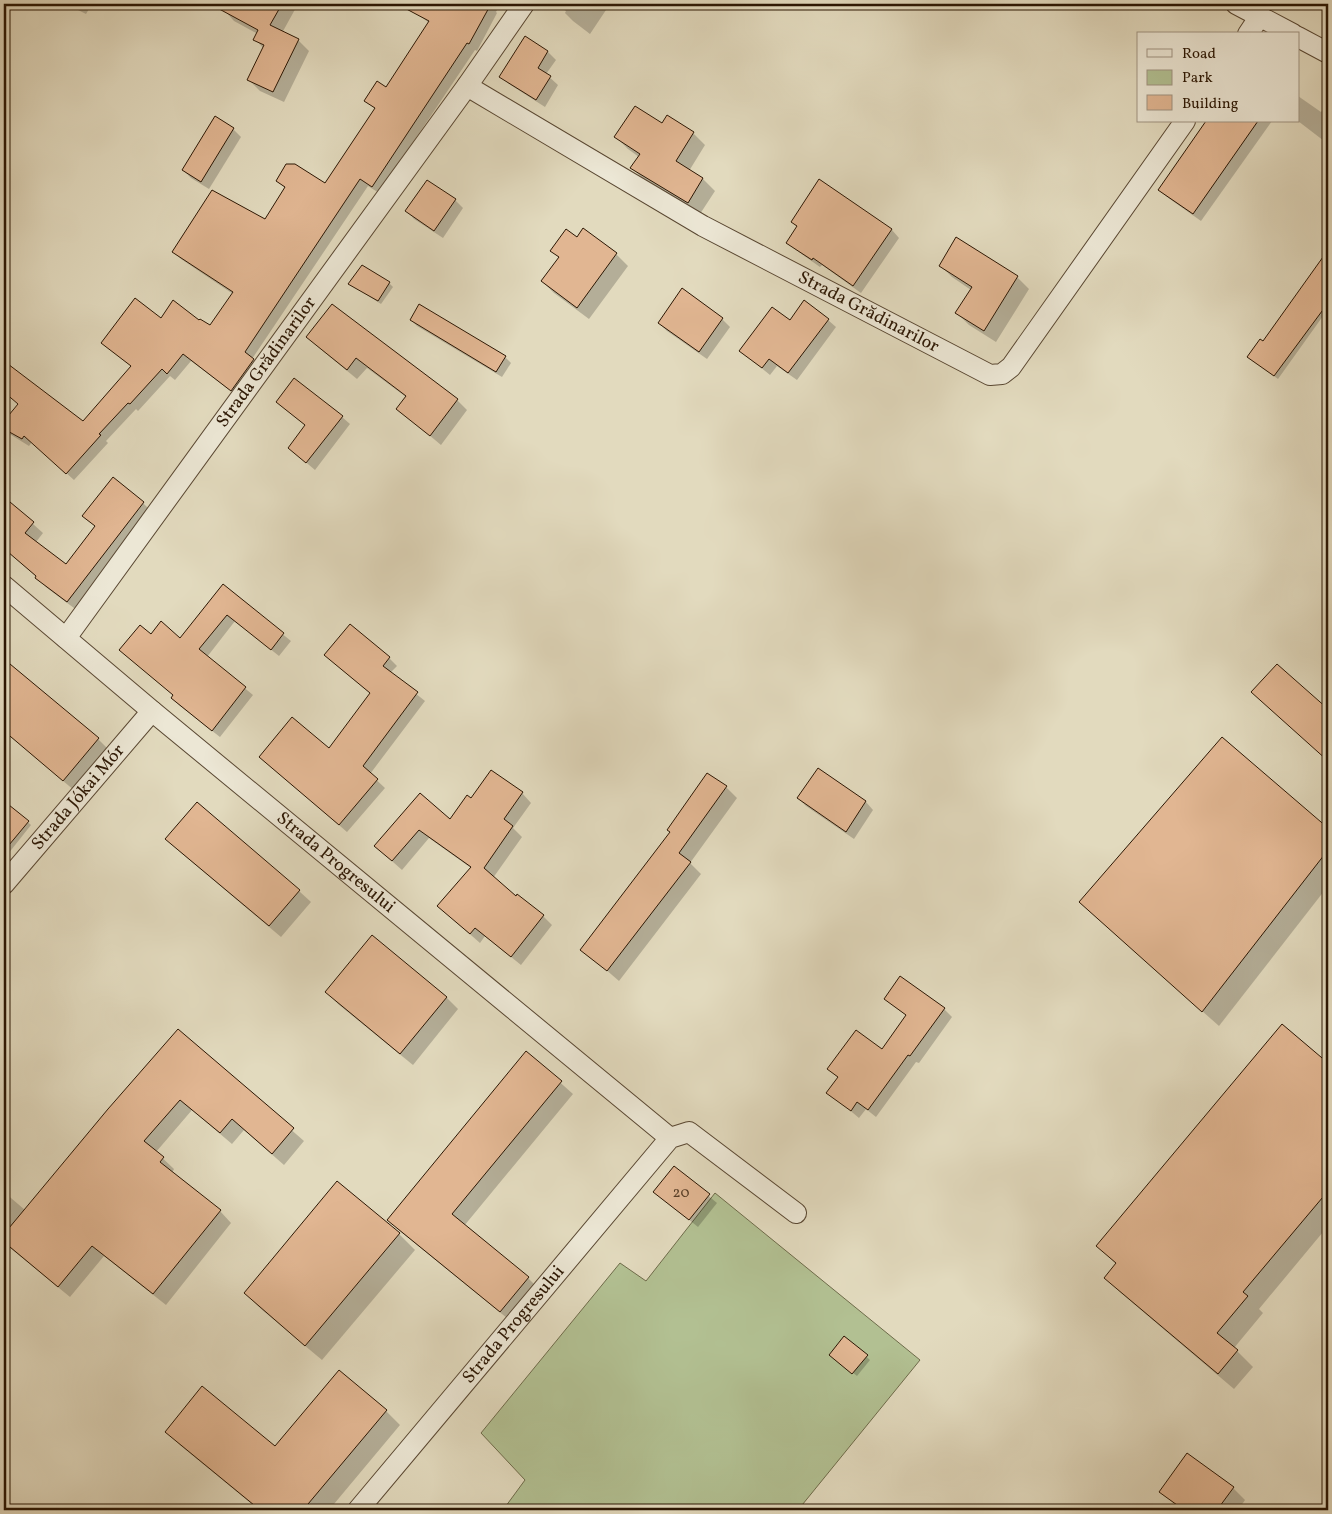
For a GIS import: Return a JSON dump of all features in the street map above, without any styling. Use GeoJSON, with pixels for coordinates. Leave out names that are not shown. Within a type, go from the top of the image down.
{"type":"FeatureCollection","features":[{"type":"Feature","properties":{"kind":"street","name":"Strada Grădinarilor"},"geometry":{"type":"LineString","coordinates":[[66,638],[467,86],[524,4]]}},
{"type":"Feature","properties":{"kind":"street"},"geometry":{"type":"LineString","coordinates":[[1236,4],[1289,32]]}},
{"type":"Feature","properties":{"kind":"street"},"geometry":{"type":"LineString","coordinates":[[1249,32],[1260,16]]}},
{"type":"Feature","properties":{"kind":"street"},"geometry":{"type":"LineString","coordinates":[[1300,38],[1328,53]]}},
{"type":"Feature","properties":{"kind":"street","name":"Strada Grădinarilor"},"geometry":{"type":"LineString","coordinates":[[467,86],[703,226],[990,375],[1002,374],[1011,367],[1185,122]]}},
{"type":"Feature","properties":{"kind":"street","name":"Strada Progresului"},"geometry":{"type":"LineString","coordinates":[[4,586],[152,711],[670,1138],[358,1510]]}},
{"type":"Feature","properties":{"kind":"street","name":"Strada Jókai Mór"},"geometry":{"type":"LineString","coordinates":[[4,884],[152,711]]}},
{"type":"Feature","properties":{"kind":"street"},"geometry":{"type":"LineString","coordinates":[[670,1138],[689,1132],[796,1213]]}},
{"type":"Feature","properties":{"kind":"green space"},"geometry":{"type":"Polygon","coordinates":[[[715,1193],[920,1360],[798,1510],[503,1510],[525,1480],[481,1433],[620,1263],[646,1281],[715,1193]]]}},
{"type":"Feature","properties":{"kind":"building"},"geometry":{"type":"Polygon","coordinates":[[[210,4],[282,4],[270,25],[299,39],[273,92],[247,80],[264,45],[253,40],[258,30],[210,4]]]}},
{"type":"Feature","properties":{"kind":"building"},"geometry":{"type":"Polygon","coordinates":[[[397,4],[491,4],[469,44],[467,43],[372,187],[360,179],[245,352],[254,359],[231,391],[183,354],[167,374],[162,369],[130,404],[128,403],[66,474],[24,436],[22,439],[4,429],[4,421],[18,404],[4,392],[4,361],[83,421],[131,366],[101,343],[135,298],[161,318],[173,300],[199,320],[210,325],[233,292],[172,252],[212,190],[265,219],[285,187],[276,181],[286,164],[295,164],[325,183],[375,108],[364,101],[377,81],[386,87],[429,21],[397,4]]]}},
{"type":"Feature","properties":{"kind":"building"},"geometry":{"type":"Polygon","coordinates":[[[525,36],[548,51],[538,68],[551,76],[536,100],[499,77],[525,36]]]}},
{"type":"Feature","properties":{"kind":"building"},"geometry":{"type":"Polygon","coordinates":[[[635,106],[662,123],[667,115],[694,132],[676,161],[703,178],[688,203],[630,168],[640,154],[614,137],[635,106]]]}},
{"type":"Feature","properties":{"kind":"building"},"geometry":{"type":"Polygon","coordinates":[[[215,116],[234,128],[201,182],[182,170],[215,116]]]}},
{"type":"Feature","properties":{"kind":"building"},"geometry":{"type":"Polygon","coordinates":[[[1205,122],[1257,122],[1193,214],[1158,190],[1205,122]]]}},
{"type":"Feature","properties":{"kind":"building"},"geometry":{"type":"Polygon","coordinates":[[[819,179],[892,229],[853,286],[813,258],[812,260],[786,243],[797,226],[791,222],[819,179]]]}},
{"type":"Feature","properties":{"kind":"building"},"geometry":{"type":"Polygon","coordinates":[[[427,180],[456,199],[434,231],[405,211],[427,180]]]}},
{"type":"Feature","properties":{"kind":"building"},"geometry":{"type":"Polygon","coordinates":[[[583,228],[617,253],[577,308],[541,281],[559,257],[550,251],[566,229],[577,237],[583,228]]]}},
{"type":"Feature","properties":{"kind":"building"},"geometry":{"type":"Polygon","coordinates":[[[956,237],[1018,276],[984,331],[955,313],[972,287],[939,266],[956,237]]]}},
{"type":"Feature","properties":{"kind":"building"},"geometry":{"type":"Polygon","coordinates":[[[1328,250],[1328,303],[1274,376],[1247,357],[1260,339],[1263,341],[1328,250]]]}},
{"type":"Feature","properties":{"kind":"building"},"geometry":{"type":"Polygon","coordinates":[[[362,265],[390,282],[378,301],[348,284],[362,265]]]}},
{"type":"Feature","properties":{"kind":"building"},"geometry":{"type":"Polygon","coordinates":[[[682,288],[723,318],[699,352],[658,323],[682,288]]]}},
{"type":"Feature","properties":{"kind":"building"},"geometry":{"type":"Polygon","coordinates":[[[804,300],[829,319],[788,373],[769,359],[762,368],[739,351],[772,307],[790,320],[804,300]]]}},
{"type":"Feature","properties":{"kind":"building"},"geometry":{"type":"Polygon","coordinates":[[[332,304],[458,399],[430,436],[396,409],[406,396],[356,358],[347,370],[306,337],[332,304]]]}},
{"type":"Feature","properties":{"kind":"building"},"geometry":{"type":"Polygon","coordinates":[[[419,304],[506,356],[496,372],[410,320],[419,304]]]}},
{"type":"Feature","properties":{"kind":"building"},"geometry":{"type":"Polygon","coordinates":[[[294,378],[343,416],[306,463],[288,448],[305,425],[276,402],[294,378]]]}},
{"type":"Feature","properties":{"kind":"building"},"geometry":{"type":"Polygon","coordinates":[[[113,477],[144,502],[67,602],[35,578],[36,576],[8,552],[4,558],[4,497],[34,522],[25,533],[66,564],[95,526],[82,516],[113,477]]]}},
{"type":"Feature","properties":{"kind":"building"},"geometry":{"type":"Polygon","coordinates":[[[223,584],[284,633],[271,650],[227,615],[199,649],[246,687],[212,731],[171,698],[173,695],[119,650],[140,625],[151,634],[161,621],[180,638],[223,584]]]}},
{"type":"Feature","properties":{"kind":"building"},"geometry":{"type":"Polygon","coordinates":[[[350,624],[390,657],[383,666],[418,692],[363,766],[378,779],[339,825],[259,757],[292,717],[329,748],[370,693],[324,655],[350,624]]]}},
{"type":"Feature","properties":{"kind":"building"},"geometry":{"type":"Polygon","coordinates":[[[4,659],[99,738],[63,781],[4,731],[4,659]]]}},
{"type":"Feature","properties":{"kind":"building"},"geometry":{"type":"Polygon","coordinates":[[[1277,664],[1328,709],[1328,761],[1251,692],[1277,664]]]}},
{"type":"Feature","properties":{"kind":"building"},"geometry":{"type":"Polygon","coordinates":[[[1222,737],[1328,828],[1328,850],[1202,1012],[1079,902],[1222,737]]]}},
{"type":"Feature","properties":{"kind":"building"},"geometry":{"type":"Polygon","coordinates":[[[818,768],[866,801],[846,832],[797,798],[818,768]]]}},
{"type":"Feature","properties":{"kind":"building"},"geometry":{"type":"Polygon","coordinates":[[[491,770],[523,792],[504,819],[513,826],[484,868],[516,896],[517,894],[544,915],[511,957],[475,928],[470,934],[437,906],[471,867],[419,830],[392,861],[374,846],[420,793],[450,819],[467,795],[471,798],[491,770]]]}},
{"type":"Feature","properties":{"kind":"building"},"geometry":{"type":"Polygon","coordinates":[[[707,773],[727,786],[679,853],[691,862],[607,971],[580,950],[670,832],[667,830],[707,773]]]}},
{"type":"Feature","properties":{"kind":"building"},"geometry":{"type":"Polygon","coordinates":[[[4,801],[29,821],[4,851],[4,801]]]}},
{"type":"Feature","properties":{"kind":"building"},"geometry":{"type":"Polygon","coordinates":[[[197,802],[300,890],[269,926],[165,839],[197,802]]]}},
{"type":"Feature","properties":{"kind":"building"},"geometry":{"type":"Polygon","coordinates":[[[372,935],[447,997],[400,1054],[325,992],[372,935]]]}},
{"type":"Feature","properties":{"kind":"building"},"geometry":{"type":"Polygon","coordinates":[[[900,976],[945,1008],[868,1110],[857,1102],[851,1111],[826,1093],[838,1077],[827,1069],[856,1030],[882,1049],[906,1015],[884,999],[900,976]]]}},
{"type":"Feature","properties":{"kind":"building"},"geometry":{"type":"Polygon","coordinates":[[[1282,1024],[1328,1063],[1328,1191],[1243,1292],[1248,1296],[1217,1333],[1238,1350],[1218,1374],[1104,1278],[1116,1263],[1096,1246],[1282,1024]]]}},
{"type":"Feature","properties":{"kind":"building"},"geometry":{"type":"Polygon","coordinates":[[[178,1029],[294,1128],[272,1154],[232,1119],[220,1133],[180,1100],[144,1141],[164,1157],[160,1162],[221,1210],[153,1294],[92,1246],[58,1287],[4,1242],[4,1234],[108,1109],[178,1029]]]}},
{"type":"Feature","properties":{"kind":"building"},"geometry":{"type":"Polygon","coordinates":[[[526,1051],[562,1081],[452,1214],[529,1277],[500,1312],[387,1220],[526,1051]]]}},
{"type":"Feature","properties":{"kind":"building"},"geometry":{"type":"Polygon","coordinates":[[[674,1166],[710,1194],[689,1220],[653,1192],[674,1166]]]}},
{"type":"Feature","properties":{"kind":"building"},"geometry":{"type":"Polygon","coordinates":[[[337,1181],[400,1233],[305,1346],[244,1293],[337,1181]]]}},
{"type":"Feature","properties":{"kind":"building"},"geometry":{"type":"Polygon","coordinates":[[[844,1336],[868,1355],[852,1374],[829,1355],[844,1336]]]}},
{"type":"Feature","properties":{"kind":"building"},"geometry":{"type":"Polygon","coordinates":[[[339,1370],[387,1410],[303,1510],[260,1510],[165,1432],[202,1386],[275,1446],[339,1370]]]}},
{"type":"Feature","properties":{"kind":"building"},"geometry":{"type":"Polygon","coordinates":[[[1187,1453],[1234,1487],[1217,1510],[1184,1510],[1159,1492],[1187,1453]]]}}]}
